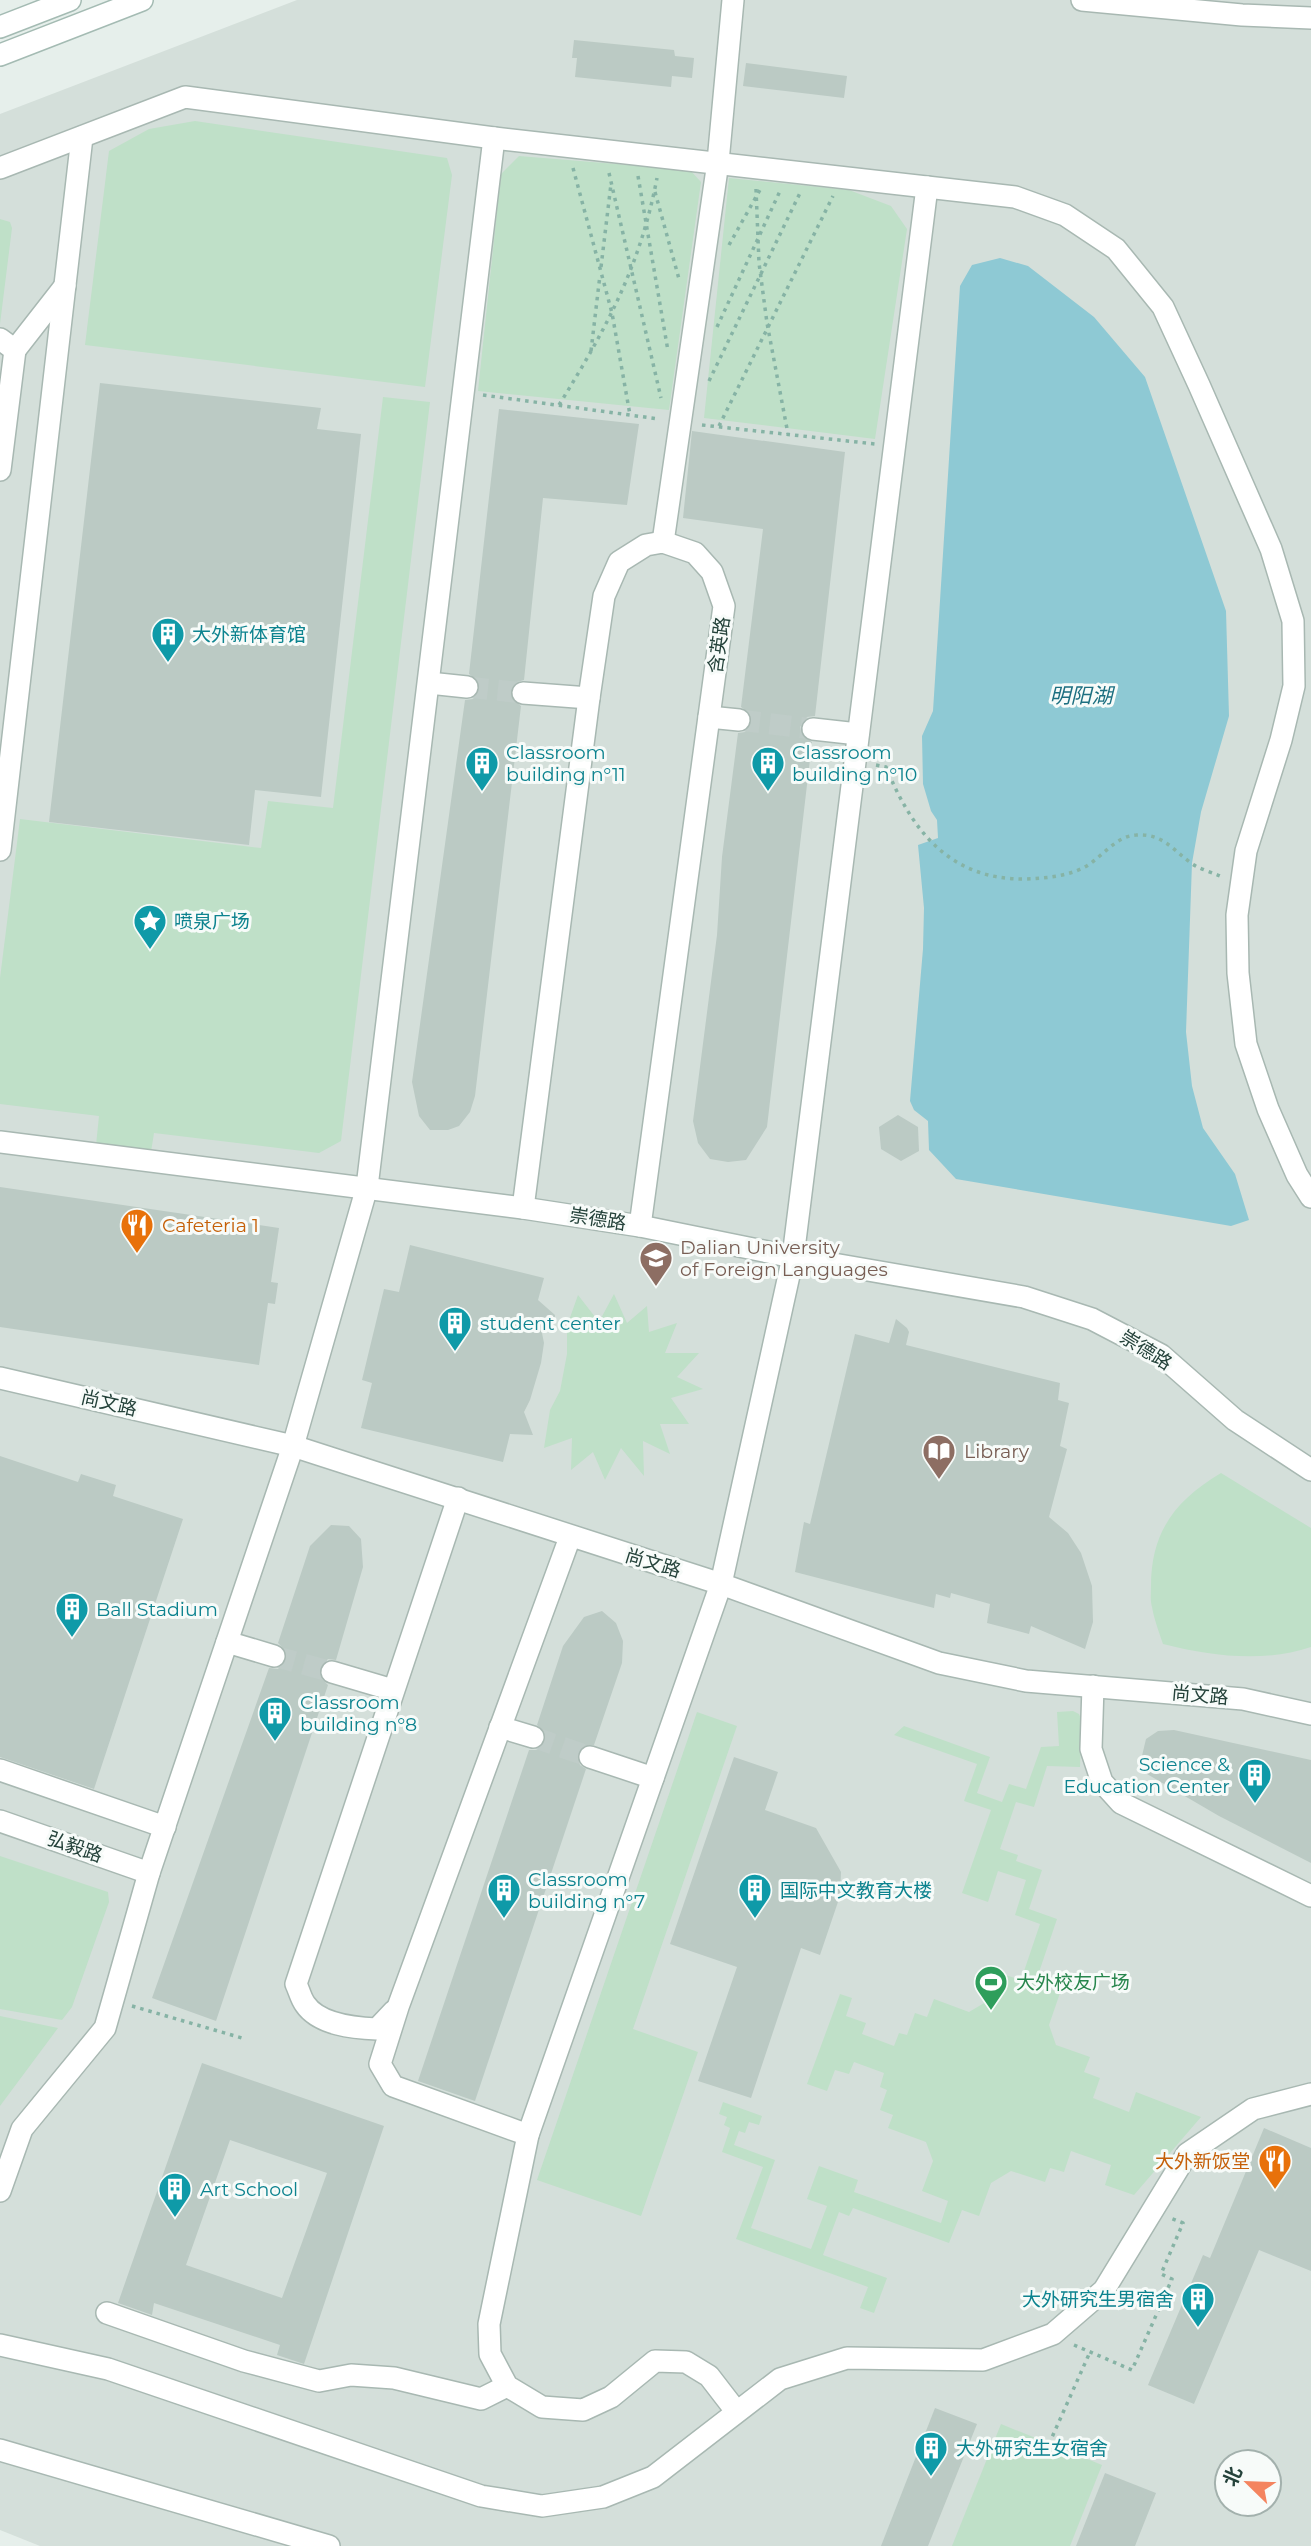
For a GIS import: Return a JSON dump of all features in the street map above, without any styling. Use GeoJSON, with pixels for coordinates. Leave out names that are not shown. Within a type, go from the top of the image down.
{"type":"FeatureCollection","features":[{"type":"Feature","properties":{"kind":"street"},"geometry":{"type":"LineString","coordinates":[[0,27],[70,0]]}},
{"type":"Feature","properties":{"kind":"street"},"geometry":{"type":"LineString","coordinates":[[0,55],[142,0]]}},
{"type":"Feature","properties":{"kind":"street"},"geometry":{"type":"LineString","coordinates":[[523,1208],[604,596],[619,562],[646,545],[663,542],[718,162],[733,0]]}},
{"type":"Feature","properties":{"kind":"street"},"geometry":{"type":"LineString","coordinates":[[1082,0],[1242,15],[1311,18]]}},
{"type":"Feature","properties":{"kind":"street"},"geometry":{"type":"LineString","coordinates":[[0,168],[185,97],[494,138],[1015,197],[1065,215],[1116,249],[1163,307],[1271,549],[1293,621],[1294,685],[1246,851],[1237,915],[1238,973],[1246,1044],[1273,1120],[1297,1175],[1311,1197]]}},
{"type":"Feature","properties":{"kind":"street"},"geometry":{"type":"LineString","coordinates":[[0,850],[7,735],[82,137]]}},
{"type":"Feature","properties":{"kind":"street"},"geometry":{"type":"LineString","coordinates":[[0,2191],[22,2129],[105,2028],[149,1873],[293,1446],[368,1187],[494,138]]}},
{"type":"Feature","properties":{"kind":"street"},"geometry":{"type":"LineString","coordinates":[[736,2411],[709,2376],[685,2362],[655,2361],[611,2397],[583,2410],[542,2407],[507,2386],[490,2354],[489,2324],[528,2135],[721,1584],[793,1257],[927,187]]}},
{"type":"Feature","properties":{"kind":"street"},"geometry":{"type":"LineString","coordinates":[[0,470],[8,344],[65,286]]}},
{"type":"Feature","properties":{"kind":"street","name":"含英路"},"geometry":{"type":"LineString","coordinates":[[640,1226],[724,606],[712,572],[695,552],[663,542]]}},
{"type":"Feature","properties":{"kind":"street"},"geometry":{"type":"LineString","coordinates":[[429,683],[467,687]]}},
{"type":"Feature","properties":{"kind":"street"},"geometry":{"type":"LineString","coordinates":[[523,693],[589,698]]}},
{"type":"Feature","properties":{"kind":"street"},"geometry":{"type":"LineString","coordinates":[[709,717],[739,720]]}},
{"type":"Feature","properties":{"kind":"street"},"geometry":{"type":"LineString","coordinates":[[813,729],[858,734]]}},
{"type":"Feature","properties":{"kind":"street","name":"崇德路"},"geometry":{"type":"LineString","coordinates":[[0,1142],[523,1208],[640,1226],[793,1257],[1024,1297],[1091,1319],[1161,1355],[1235,1420],[1311,1470]]}},
{"type":"Feature","properties":{"kind":"street","name":"尚文路"},"geometry":{"type":"LineString","coordinates":[[0,1378],[293,1446],[721,1584],[939,1663],[1027,1681],[1243,1699],[1311,1714]]}},
{"type":"Feature","properties":{"kind":"street"},"geometry":{"type":"LineString","coordinates":[[398,2007],[377,2029],[341,2024],[317,2016],[305,2004],[296,1984],[458,1498]]}},
{"type":"Feature","properties":{"kind":"street"},"geometry":{"type":"LineString","coordinates":[[528,2135],[393,2085],[380,2064],[398,2007],[570,1537]]}},
{"type":"Feature","properties":{"kind":"street"},"geometry":{"type":"LineString","coordinates":[[227,1642],[274,1656]]}},
{"type":"Feature","properties":{"kind":"street"},"geometry":{"type":"LineString","coordinates":[[332,1672],[393,1690]]}},
{"type":"Feature","properties":{"kind":"street"},"geometry":{"type":"LineString","coordinates":[[1093,1686],[1091,1749],[1102,1782],[1121,1803],[1311,1896]]}},
{"type":"Feature","properties":{"kind":"street"},"geometry":{"type":"LineString","coordinates":[[500,1727],[533,1737]]}},
{"type":"Feature","properties":{"kind":"street"},"geometry":{"type":"LineString","coordinates":[[590,1757],[653,1779]]}},
{"type":"Feature","properties":{"kind":"street"},"geometry":{"type":"LineString","coordinates":[[0,1770],[165,1827]]}},
{"type":"Feature","properties":{"kind":"street","name":"弘毅路"},"geometry":{"type":"LineString","coordinates":[[0,1821],[149,1873]]}},
{"type":"Feature","properties":{"kind":"street"},"geometry":{"type":"LineString","coordinates":[[0,2345],[108,2369],[481,2496],[542,2506],[603,2497],[653,2477],[780,2379],[847,2358],[983,2360],[1053,2334],[1104,2290],[1187,2154],[1252,2109],[1311,2094]]}},
{"type":"Feature","properties":{"kind":"street"},"geometry":{"type":"LineString","coordinates":[[107,2313],[244,2361],[319,2381],[351,2375],[394,2378],[481,2399],[507,2386]]}},
{"type":"Feature","properties":{"kind":"street"},"geometry":{"type":"LineString","coordinates":[[0,2450],[329,2546]]}},
{"type":"Feature","properties":{"kind":"path"},"geometry":{"type":"LineString","coordinates":[[567,146],[612,313],[630,415]]}},
{"type":"Feature","properties":{"kind":"path"},"geometry":{"type":"LineString","coordinates":[[591,353],[611,180],[618,151]]}},
{"type":"Feature","properties":{"kind":"path"},"geometry":{"type":"LineString","coordinates":[[618,151],[611,180],[664,408]]}},
{"type":"Feature","properties":{"kind":"path"},"geometry":{"type":"LineString","coordinates":[[618,151],[646,228],[669,355]]}},
{"type":"Feature","properties":{"kind":"path"},"geometry":{"type":"LineString","coordinates":[[559,405],[591,353],[632,270],[646,228],[661,156]]}},
{"type":"Feature","properties":{"kind":"path"},"geometry":{"type":"LineString","coordinates":[[724,254],[756,198],[781,170]]}},
{"type":"Feature","properties":{"kind":"path"},"geometry":{"type":"LineString","coordinates":[[781,170],[756,198],[768,328],[788,434]]}},
{"type":"Feature","properties":{"kind":"path"},"geometry":{"type":"LineString","coordinates":[[713,335],[758,239],[781,170]]}},
{"type":"Feature","properties":{"kind":"path"},"geometry":{"type":"LineString","coordinates":[[708,383],[761,275],[781,170]]}},
{"type":"Feature","properties":{"kind":"path"},"geometry":{"type":"LineString","coordinates":[[719,426],[843,177]]}},
{"type":"Feature","properties":{"kind":"path"},"geometry":{"type":"LineString","coordinates":[[654,190],[679,280]]}},
{"type":"Feature","properties":{"kind":"path"},"geometry":{"type":"LineString","coordinates":[[855,760],[886,767],[900,801],[925,835],[951,859],[981,874],[1014,879],[1052,878],[1082,869],[1102,856],[1117,841],[1134,835],[1155,835],[1192,863],[1241,886]]}},
{"type":"Feature","properties":{"kind":"path"},"geometry":{"type":"LineString","coordinates":[[113,2000],[242,2038]]}},
{"type":"Feature","properties":{"kind":"path"},"geometry":{"type":"LineString","coordinates":[[1063,2325],[1072,2344],[1132,2370],[1172,2279],[1161,2274],[1183,2223],[1152,2210]]}},
{"type":"Feature","properties":{"kind":"path"},"geometry":{"type":"LineString","coordinates":[[1049,2444],[1090,2352]]}},
{"type":"Feature","properties":{"kind":"shaded area","name":"Dalian University of Foreign Languages"},"geometry":{"type":"Polygon","coordinates":[[[297,0],[1311,0],[1311,2546],[40,2546],[0,2530],[0,114],[297,0]]]}},
{"type":"Feature","properties":{"kind":"green space"},"geometry":{"type":"Polygon","coordinates":[[[195,121],[447,158],[452,175],[425,387],[85,345],[109,151],[149,129],[195,121]]]}},
{"type":"Feature","properties":{"kind":"green space"},"geometry":{"type":"Polygon","coordinates":[[[519,156],[690,170],[701,182],[669,410],[478,391],[501,174],[519,156]]]}},
{"type":"Feature","properties":{"kind":"green space"},"geometry":{"type":"Polygon","coordinates":[[[729,178],[849,190],[891,206],[907,229],[875,439],[704,418],[729,178]]]}},
{"type":"Feature","properties":{"kind":"green space"},"geometry":{"type":"Polygon","coordinates":[[[0,219],[10,222],[12,228],[0,324],[0,219]]]}},
{"type":"Feature","properties":{"kind":"green space"},"geometry":{"type":"Polygon","coordinates":[[[383,397],[430,402],[341,1141],[319,1153],[154,1133],[151,1152],[96,1145],[99,1116],[0,1104],[0,978],[20,819],[261,848],[268,801],[333,808],[383,397]]]}},
{"type":"Feature","properties":{"kind":"green space"},"geometry":{"type":"Polygon","coordinates":[[[614,1294],[627,1323],[647,1306],[649,1332],[677,1323],[665,1353],[699,1353],[677,1377],[703,1389],[671,1398],[689,1424],[660,1424],[670,1454],[643,1441],[644,1476],[621,1448],[605,1480],[593,1452],[571,1470],[572,1438],[544,1448],[550,1410],[560,1391],[567,1354],[567,1326],[578,1295],[599,1322],[614,1294]]]}},
{"type":"Feature","properties":{"kind":"green space"},"geometry":{"type":"Polygon","coordinates":[[[1221,1473],[1311,1528],[1311,1647],[1274,1655],[1237,1656],[1163,1644],[1151,1602],[1152,1566],[1161,1533],[1179,1506],[1191,1494],[1221,1473]]]}},
{"type":"Feature","properties":{"kind":"green space","name":"大外校友广场"},"geometry":{"type":"Polygon","coordinates":[[[1073,1711],[1079,1714],[1082,1721],[1080,1767],[1047,1766],[1034,1807],[1016,1802],[1000,1849],[1018,1855],[1016,1861],[1042,1870],[1029,1909],[1057,1919],[1035,1984],[1060,1993],[1049,2025],[1056,2045],[1090,2057],[1084,2072],[1100,2078],[1093,2098],[1129,2112],[1136,2092],[1201,2117],[1134,2195],[1105,2185],[1111,2165],[1071,2151],[1064,2172],[1050,2168],[1045,2182],[1011,2171],[991,2183],[979,2216],[962,2210],[949,2243],[853,2208],[849,2216],[839,2212],[823,2255],[887,2278],[874,2313],[860,2308],[868,2287],[736,2239],[763,2167],[722,2152],[730,2128],[724,2125],[727,2117],[719,2114],[723,2102],[762,2116],[759,2125],[749,2122],[745,2133],[739,2131],[734,2145],[775,2160],[751,2228],[811,2249],[827,2206],[807,2199],[819,2166],[858,2180],[854,2192],[941,2223],[948,2201],[922,2191],[933,2161],[926,2142],[888,2128],[893,2115],[880,2110],[887,2090],[880,2087],[884,2073],[854,2062],[849,2074],[835,2070],[827,2091],[807,2084],[840,1994],[852,1998],[846,2016],[866,2023],[862,2034],[894,2046],[899,2033],[907,2035],[915,2013],[927,2017],[934,1999],[969,2012],[991,1999],[999,1973],[1021,1980],[1040,1924],[1015,1915],[1026,1880],[998,1871],[988,1902],[962,1893],[991,1810],[964,1801],[977,1764],[894,1735],[904,1726],[990,1757],[977,1793],[1002,1802],[1009,1784],[1026,1789],[1041,1747],[1059,1746],[1057,1712],[1073,1711]]]}},
{"type":"Feature","properties":{"kind":"green space"},"geometry":{"type":"Polygon","coordinates":[[[697,1712],[737,1726],[633,2029],[698,2052],[641,2216],[537,2180],[697,1712]]]}},
{"type":"Feature","properties":{"kind":"green space"},"geometry":{"type":"Polygon","coordinates":[[[0,1856],[108,1892],[109,1902],[72,2007],[62,2020],[0,2009],[0,1856]]]}},
{"type":"Feature","properties":{"kind":"green space"},"geometry":{"type":"Polygon","coordinates":[[[0,2016],[58,2028],[0,2106],[0,2016]]]}},
{"type":"Feature","properties":{"kind":"green space"},"geometry":{"type":"Polygon","coordinates":[[[1001,2424],[1102,2465],[1070,2546],[952,2546],[1001,2424]]]}},
{"type":"Feature","properties":{"kind":"water","name":"明阳湖"},"geometry":{"type":"Polygon","coordinates":[[[1000,258],[1028,266],[1094,317],[1145,377],[1226,611],[1229,716],[1201,812],[1192,863],[1186,1032],[1192,1086],[1203,1128],[1235,1174],[1249,1220],[1231,1226],[956,1179],[929,1150],[928,1121],[914,1110],[910,1101],[923,949],[924,908],[918,845],[938,838],[937,820],[931,811],[923,784],[922,736],[933,711],[960,286],[972,265],[1000,258]]]}},
{"type":"Feature","properties":{"kind":"building"},"geometry":{"type":"Polygon","coordinates":[[[574,40],[674,50],[675,56],[694,58],[692,78],[672,76],[671,87],[575,77],[577,58],[572,58],[574,40]]]}},
{"type":"Feature","properties":{"kind":"building"},"geometry":{"type":"Polygon","coordinates":[[[746,63],[847,76],[844,98],[743,86],[746,63]]]}},
{"type":"Feature","properties":{"kind":"building","name":"大外新体育馆"},"geometry":{"type":"Polygon","coordinates":[[[100,383],[321,408],[317,429],[361,434],[321,797],[255,790],[249,845],[49,822],[100,383]]]}},
{"type":"Feature","properties":{"kind":"building","name":"Classroom building n°11"},"geometry":{"type":"Polygon","coordinates":[[[499,409],[639,424],[627,505],[543,498],[524,680],[517,682],[510,691],[512,699],[521,706],[475,1096],[470,1112],[459,1126],[448,1130],[430,1130],[419,1116],[412,1082],[465,700],[473,699],[480,689],[479,681],[469,674],[499,409]]]}},
{"type":"Feature","properties":{"kind":"building","name":"Classroom building n°10"},"geometry":{"type":"Polygon","coordinates":[[[692,431],[845,452],[815,716],[807,717],[800,727],[801,735],[812,742],[767,1127],[746,1160],[728,1162],[710,1159],[698,1143],[693,1121],[717,935],[722,857],[738,733],[745,732],[752,722],[751,714],[741,707],[763,529],[683,518],[692,431]]]}},
{"type":"Feature","properties":{"kind":"building"},"geometry":{"type":"Polygon","coordinates":[[[898,1115],[918,1127],[919,1151],[901,1161],[881,1149],[879,1127],[898,1115]]]}},
{"type":"Feature","properties":{"kind":"building","name":"Cafeteria 1"},"geometry":{"type":"Polygon","coordinates":[[[0,1187],[279,1228],[271,1282],[278,1283],[275,1304],[268,1303],[259,1365],[0,1327],[0,1187]]]}},
{"type":"Feature","properties":{"kind":"building","name":"student center"},"geometry":{"type":"Polygon","coordinates":[[[410,1245],[544,1278],[538,1300],[555,1315],[555,1323],[542,1333],[544,1343],[541,1363],[524,1412],[533,1435],[510,1434],[503,1462],[361,1428],[372,1383],[362,1380],[384,1289],[399,1292],[410,1245]]]}},
{"type":"Feature","properties":{"kind":"building","name":"Library"},"geometry":{"type":"Polygon","coordinates":[[[896,1319],[909,1332],[906,1345],[1060,1383],[1058,1400],[1069,1403],[1060,1446],[1067,1449],[1049,1517],[1068,1533],[1081,1553],[1092,1586],[1093,1622],[1085,1649],[1031,1626],[1029,1634],[987,1623],[990,1604],[951,1593],[950,1598],[936,1594],[934,1608],[795,1572],[804,1522],[810,1524],[855,1334],[889,1343],[896,1319]]]}},
{"type":"Feature","properties":{"kind":"building","name":"Ball Stadium"},"geometry":{"type":"Polygon","coordinates":[[[0,1456],[78,1482],[81,1474],[116,1485],[113,1496],[183,1519],[94,1789],[0,1757],[0,1456]]]}},
{"type":"Feature","properties":{"kind":"building","name":"Classroom building n°8"},"geometry":{"type":"Polygon","coordinates":[[[331,1525],[349,1526],[361,1539],[363,1567],[336,1660],[328,1659],[320,1668],[319,1676],[328,1685],[216,2021],[152,1998],[269,1668],[278,1669],[286,1660],[287,1652],[278,1643],[310,1546],[331,1525]]]}},
{"type":"Feature","properties":{"kind":"building","name":"Classroom building n°7"},"geometry":{"type":"Polygon","coordinates":[[[602,1611],[616,1623],[623,1641],[622,1663],[594,1745],[582,1747],[577,1754],[580,1765],[586,1769],[475,2101],[418,2081],[529,1750],[537,1750],[545,1741],[546,1733],[537,1725],[563,1646],[584,1617],[602,1611]]]}},
{"type":"Feature","properties":{"kind":"building","name":"Science & Education Center"},"geometry":{"type":"Polygon","coordinates":[[[1174,1730],[1311,1760],[1311,1863],[1219,1816],[1147,1774],[1141,1760],[1146,1739],[1158,1731],[1174,1730]]]}},
{"type":"Feature","properties":{"kind":"building","name":"国际中文教育大楼"},"geometry":{"type":"Polygon","coordinates":[[[734,1757],[778,1772],[765,1810],[816,1828],[841,1872],[840,1896],[820,1955],[801,1948],[751,2098],[698,2081],[737,1967],[670,1944],[734,1757]]]}},
{"type":"Feature","properties":{"kind":"building","name":"Art School"},"geometry":{"type":"Polygon","coordinates":[[[202,2063],[384,2126],[304,2364],[277,2355],[280,2345],[154,2303],[152,2315],[118,2303],[202,2063]],[[230,2140],[186,2265],[282,2298],[327,2173],[230,2140]]]}},
{"type":"Feature","properties":{"kind":"building"},"geometry":{"type":"Polygon","coordinates":[[[1264,2128],[1311,2148],[1311,2271],[1259,2250],[1194,2404],[1148,2385],[1203,2255],[1210,2258],[1264,2128]]]}},
{"type":"Feature","properties":{"kind":"building","name":"大外研究生女宿舍"},"geometry":{"type":"Polygon","coordinates":[[[935,2408],[977,2424],[928,2546],[881,2546],[935,2408]]]}},
{"type":"Feature","properties":{"kind":"building","name":"大外研究生女宿舍"},"geometry":{"type":"Polygon","coordinates":[[[1105,2473],[1156,2493],[1135,2546],[1076,2546],[1105,2473]]]}},
{"type":"Feature","properties":{"kind":"tunnel"},"geometry":{"type":"LineString","coordinates":[[467,687],[523,693]]}},
{"type":"Feature","properties":{"kind":"tunnel"},"geometry":{"type":"LineString","coordinates":[[739,720],[813,729]]}},
{"type":"Feature","properties":{"kind":"tunnel"},"geometry":{"type":"LineString","coordinates":[[274,1656],[332,1672]]}},
{"type":"Feature","properties":{"kind":"tunnel"},"geometry":{"type":"LineString","coordinates":[[533,1737],[590,1757]]}},
{"type":"Feature","properties":{"kind":"place","name":"大外新体育馆"},"geometry":{"type":"Point","coordinates":[168,664]}},
{"type":"Feature","properties":{"kind":"place","name":"Classroom building n°11"},"geometry":{"type":"Point","coordinates":[482,793]}},
{"type":"Feature","properties":{"kind":"place","name":"Classroom building n°10"},"geometry":{"type":"Point","coordinates":[768,793]}},
{"type":"Feature","properties":{"kind":"place","name":"喷泉广场"},"geometry":{"type":"Point","coordinates":[150,951]}},
{"type":"Feature","properties":{"kind":"place","name":"Cafeteria 1"},"geometry":{"type":"Point","coordinates":[137,1255]}},
{"type":"Feature","properties":{"kind":"place","name":"Dalian University of Foreign Languages"},"geometry":{"type":"Point","coordinates":[656,1288]}},
{"type":"Feature","properties":{"kind":"place","name":"student center"},"geometry":{"type":"Point","coordinates":[455,1353]}},
{"type":"Feature","properties":{"kind":"place","name":"Library"},"geometry":{"type":"Point","coordinates":[939,1481]}},
{"type":"Feature","properties":{"kind":"place","name":"Ball Stadium"},"geometry":{"type":"Point","coordinates":[72,1639]}},
{"type":"Feature","properties":{"kind":"place","name":"Classroom building n°8"},"geometry":{"type":"Point","coordinates":[275,1743]}},
{"type":"Feature","properties":{"kind":"place","name":"Science & Education Center"},"geometry":{"type":"Point","coordinates":[1255,1805]}},
{"type":"Feature","properties":{"kind":"place","name":"Classroom building n°7"},"geometry":{"type":"Point","coordinates":[504,1920]}},
{"type":"Feature","properties":{"kind":"place","name":"国际中文教育大楼"},"geometry":{"type":"Point","coordinates":[755,1920]}},
{"type":"Feature","properties":{"kind":"place","name":"大外校友广场"},"geometry":{"type":"Point","coordinates":[991,2012]}},
{"type":"Feature","properties":{"kind":"place","name":"大外新饭堂"},"geometry":{"type":"Point","coordinates":[1275,2191]}},
{"type":"Feature","properties":{"kind":"place","name":"Art School"},"geometry":{"type":"Point","coordinates":[175,2219]}},
{"type":"Feature","properties":{"kind":"place","name":"大外研究生男宿舍"},"geometry":{"type":"Point","coordinates":[1198,2329]}},
{"type":"Feature","properties":{"kind":"place","name":"大外研究生女宿舍"},"geometry":{"type":"Point","coordinates":[931,2478]}}]}
